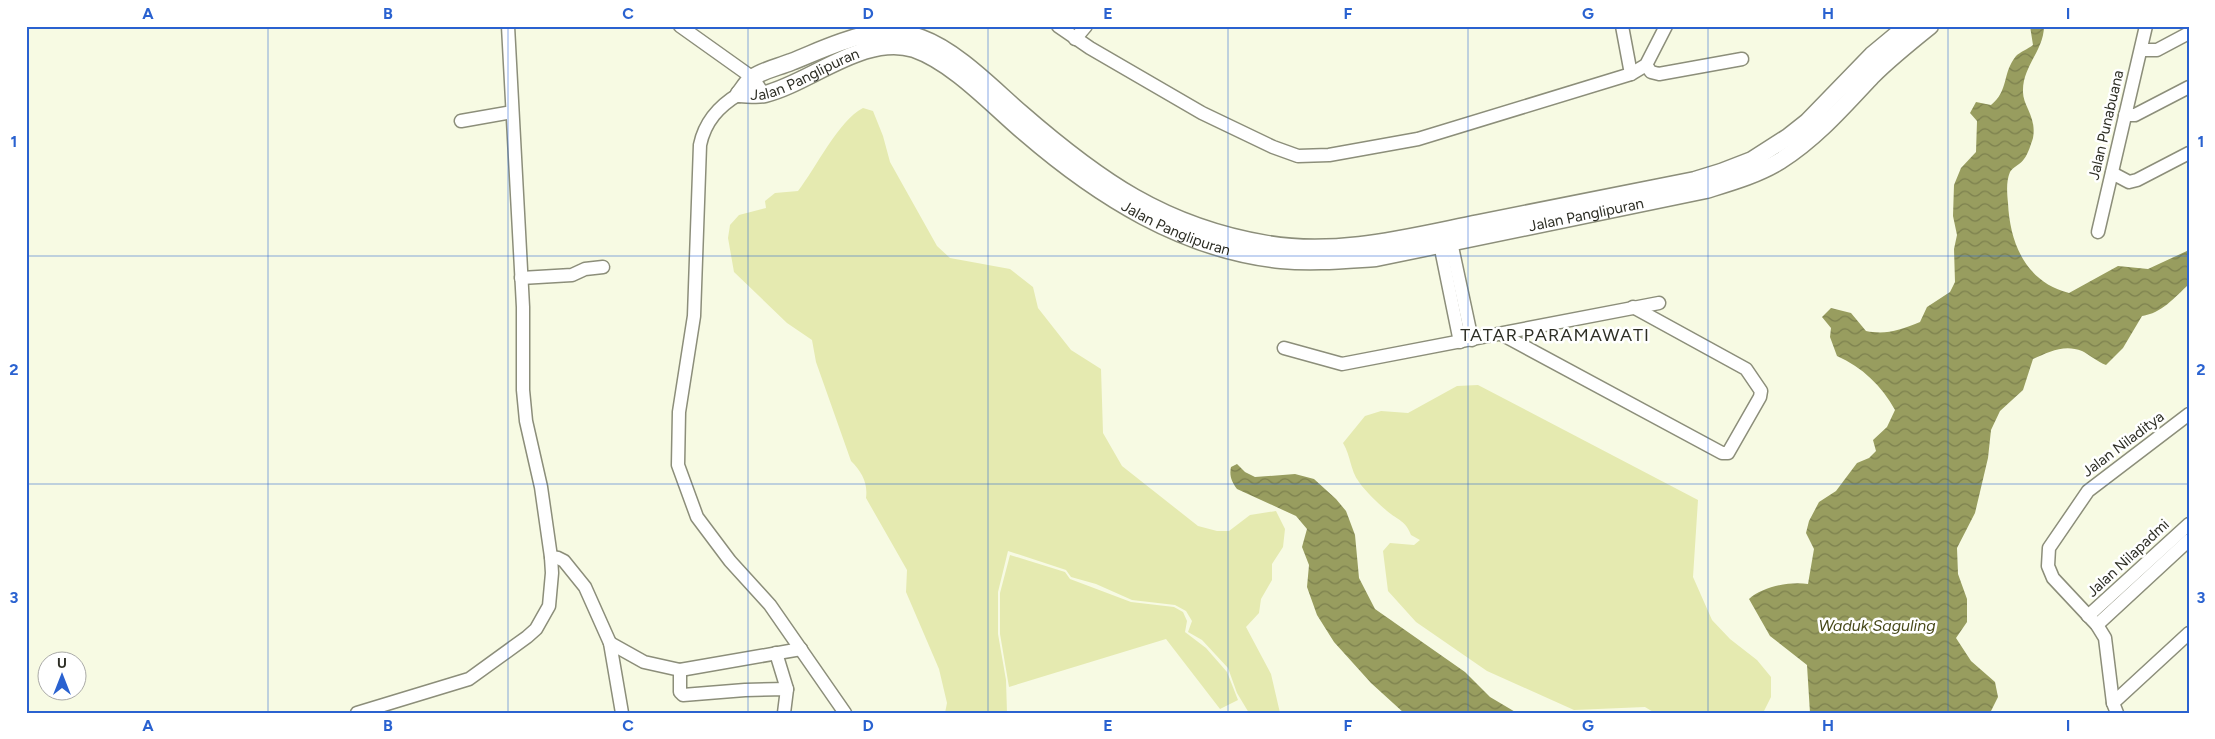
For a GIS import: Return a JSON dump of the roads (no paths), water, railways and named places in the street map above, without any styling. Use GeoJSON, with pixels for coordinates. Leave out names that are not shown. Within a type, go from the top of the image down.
{"type":"FeatureCollection","features":[{"type":"Feature","properties":{"kind":"main road","name":"Jalan Panglipuran"},"geometry":{"type":"LineString","coordinates":[[739,94],[753,78],[854,37],[879,32],[899,32],[922,38],[950,54],[1109,199],[1149,220],[1218,246],[1256,256],[1282,260],[1333,261],[1376,258],[1445,243],[1695,180],[1752,160],[1798,130],[1872,55],[1907,26]]}},
{"type":"Feature","properties":{"kind":"main road","name":"Jalan Panglipuran"},"geometry":{"type":"LineString","coordinates":[[739,94],[764,95],[868,49],[893,47],[913,49],[937,61],[1054,150],[1105,181],[1160,210],[1236,238],[1296,248],[1363,245],[1590,207],[1706,190],[1748,177],[1779,162],[1820,131],[1888,61],[1930,26]]}},
{"type":"Feature","properties":{"kind":"street"},"geometry":{"type":"LineString","coordinates":[[357,713],[469,679],[536,629],[549,606],[552,573],[551,557],[541,487],[526,421],[522,364],[522,278],[508,26]]}},
{"type":"Feature","properties":{"kind":"street"},"geometry":{"type":"LineString","coordinates":[[680,26],[753,78],[764,95]]}},
{"type":"Feature","properties":{"kind":"street"},"geometry":{"type":"LineString","coordinates":[[1058,26],[1076,39],[1227,126],[1273,148],[1306,156],[1370,149],[1418,139],[1631,74],[1646,65],[1666,26]]}},
{"type":"Feature","properties":{"kind":"street"},"geometry":{"type":"LineString","coordinates":[[1076,39],[1086,26]]}},
{"type":"Feature","properties":{"kind":"street"},"geometry":{"type":"LineString","coordinates":[[1622,26],[1631,74]]}},
{"type":"Feature","properties":{"kind":"street","name":"Jalan Punabuana"},"geometry":{"type":"LineString","coordinates":[[2098,232],[2146,26]]}},
{"type":"Feature","properties":{"kind":"street"},"geometry":{"type":"LineString","coordinates":[[2140,50],[2157,50],[2189,33]]}},
{"type":"Feature","properties":{"kind":"street"},"geometry":{"type":"LineString","coordinates":[[1646,65],[1651,72],[1658,74],[1742,59]]}},
{"type":"Feature","properties":{"kind":"street"},"geometry":{"type":"LineString","coordinates":[[2125,115],[2135,115],[2189,88]]}},
{"type":"Feature","properties":{"kind":"street"},"geometry":{"type":"LineString","coordinates":[[739,94],[726,102],[712,116],[703,131],[700,145],[694,316],[679,412],[678,465],[697,517],[730,561],[770,605],[845,713]]}},
{"type":"Feature","properties":{"kind":"street"},"geometry":{"type":"LineString","coordinates":[[461,121],[512,112]]}},
{"type":"Feature","properties":{"kind":"street"},"geometry":{"type":"LineString","coordinates":[[2112,173],[2129,182],[2137,180],[2189,153]]}},
{"type":"Feature","properties":{"kind":"street"},"geometry":{"type":"LineString","coordinates":[[1445,243],[1466,341]]}},
{"type":"Feature","properties":{"kind":"street"},"geometry":{"type":"LineString","coordinates":[[522,278],[572,275],[585,269],[602,267]]}},
{"type":"Feature","properties":{"kind":"street"},"geometry":{"type":"LineString","coordinates":[[1284,348],[1342,364],[1659,302]]}},
{"type":"Feature","properties":{"kind":"street"},"geometry":{"type":"LineString","coordinates":[[1501,334],[1722,453],[1728,453],[1760,397],[1761,391],[1746,369],[1633,307]]}},
{"type":"Feature","properties":{"kind":"street","name":"Jalan Niladitya"},"geometry":{"type":"LineString","coordinates":[[2115,708],[2107,647],[2093,620],[2053,578],[2048,566],[2050,548],[2088,491],[2189,414]]}},
{"type":"Feature","properties":{"kind":"street","name":"Jalan Nilapadmi"},"geometry":{"type":"LineString","coordinates":[[2093,620],[2189,524]]}},
{"type":"Feature","properties":{"kind":"street","name":"Jalan Nilapadmi"},"geometry":{"type":"LineString","coordinates":[[2093,620],[2189,540]]}},
{"type":"Feature","properties":{"kind":"street"},"geometry":{"type":"LineString","coordinates":[[551,557],[564,561],[585,587],[610,643],[622,713]]}},
{"type":"Feature","properties":{"kind":"street"},"geometry":{"type":"LineString","coordinates":[[2115,708],[2189,632]]}},
{"type":"Feature","properties":{"kind":"street"},"geometry":{"type":"LineString","coordinates":[[610,643],[644,662],[680,670],[800,649]]}},
{"type":"Feature","properties":{"kind":"street"},"geometry":{"type":"LineString","coordinates":[[776,653],[787,689],[784,713]]}},
{"type":"Feature","properties":{"kind":"street"},"geometry":{"type":"LineString","coordinates":[[680,670],[680,692],[683,696],[745,690],[787,689]]}},
{"type":"Feature","properties":{"kind":"water","name":"Waduk Saguling"},"geometry":{"type":"Polygon","coordinates":[[[2030,26],[2044,26],[2041,43],[2026,73],[2023,90],[2023,96],[2033,123],[2033,138],[2023,161],[2010,172],[2007,187],[2012,233],[2023,259],[2042,280],[2054,288],[2069,293],[2118,266],[2148,269],[2189,250],[2189,284],[2162,308],[2142,316],[2123,348],[2106,365],[2082,351],[2069,348],[2057,350],[2033,359],[2023,390],[2000,411],[1991,430],[1988,458],[1975,513],[1957,548],[1958,574],[1967,599],[1967,622],[1956,638],[1971,661],[1995,682],[1998,697],[1990,713],[1810,713],[1807,665],[1770,636],[1749,599],[1769,588],[1793,583],[1808,584],[1814,549],[1806,533],[1809,521],[1819,502],[1836,491],[1857,463],[1869,458],[1876,451],[1873,440],[1887,427],[1895,410],[1878,385],[1855,366],[1837,356],[1830,337],[1831,328],[1822,317],[1831,308],[1851,313],[1866,331],[1893,331],[1920,322],[1927,307],[1950,292],[1955,282],[1954,249],[1957,235],[1953,216],[1954,185],[1961,168],[1976,152],[1977,121],[1970,113],[1976,102],[1991,105],[1997,100],[2001,94],[2012,62],[2016,56],[2033,45],[2030,26]]]}},
{"type":"Feature","properties":{"kind":"water"},"geometry":{"type":"Polygon","coordinates":[[[1237,464],[1245,472],[1255,477],[1295,474],[1314,479],[1346,511],[1355,535],[1359,578],[1375,609],[1465,672],[1490,697],[1517,713],[1404,713],[1371,683],[1334,642],[1317,615],[1307,587],[1309,565],[1302,547],[1307,529],[1296,516],[1237,489],[1230,473],[1231,467],[1237,464]]]}},
{"type":"Feature","properties":{"kind":"district","name":"TATAR PARAMAWATI"},"geometry":{"type":"Point","coordinates":[1555,335]}}]}
